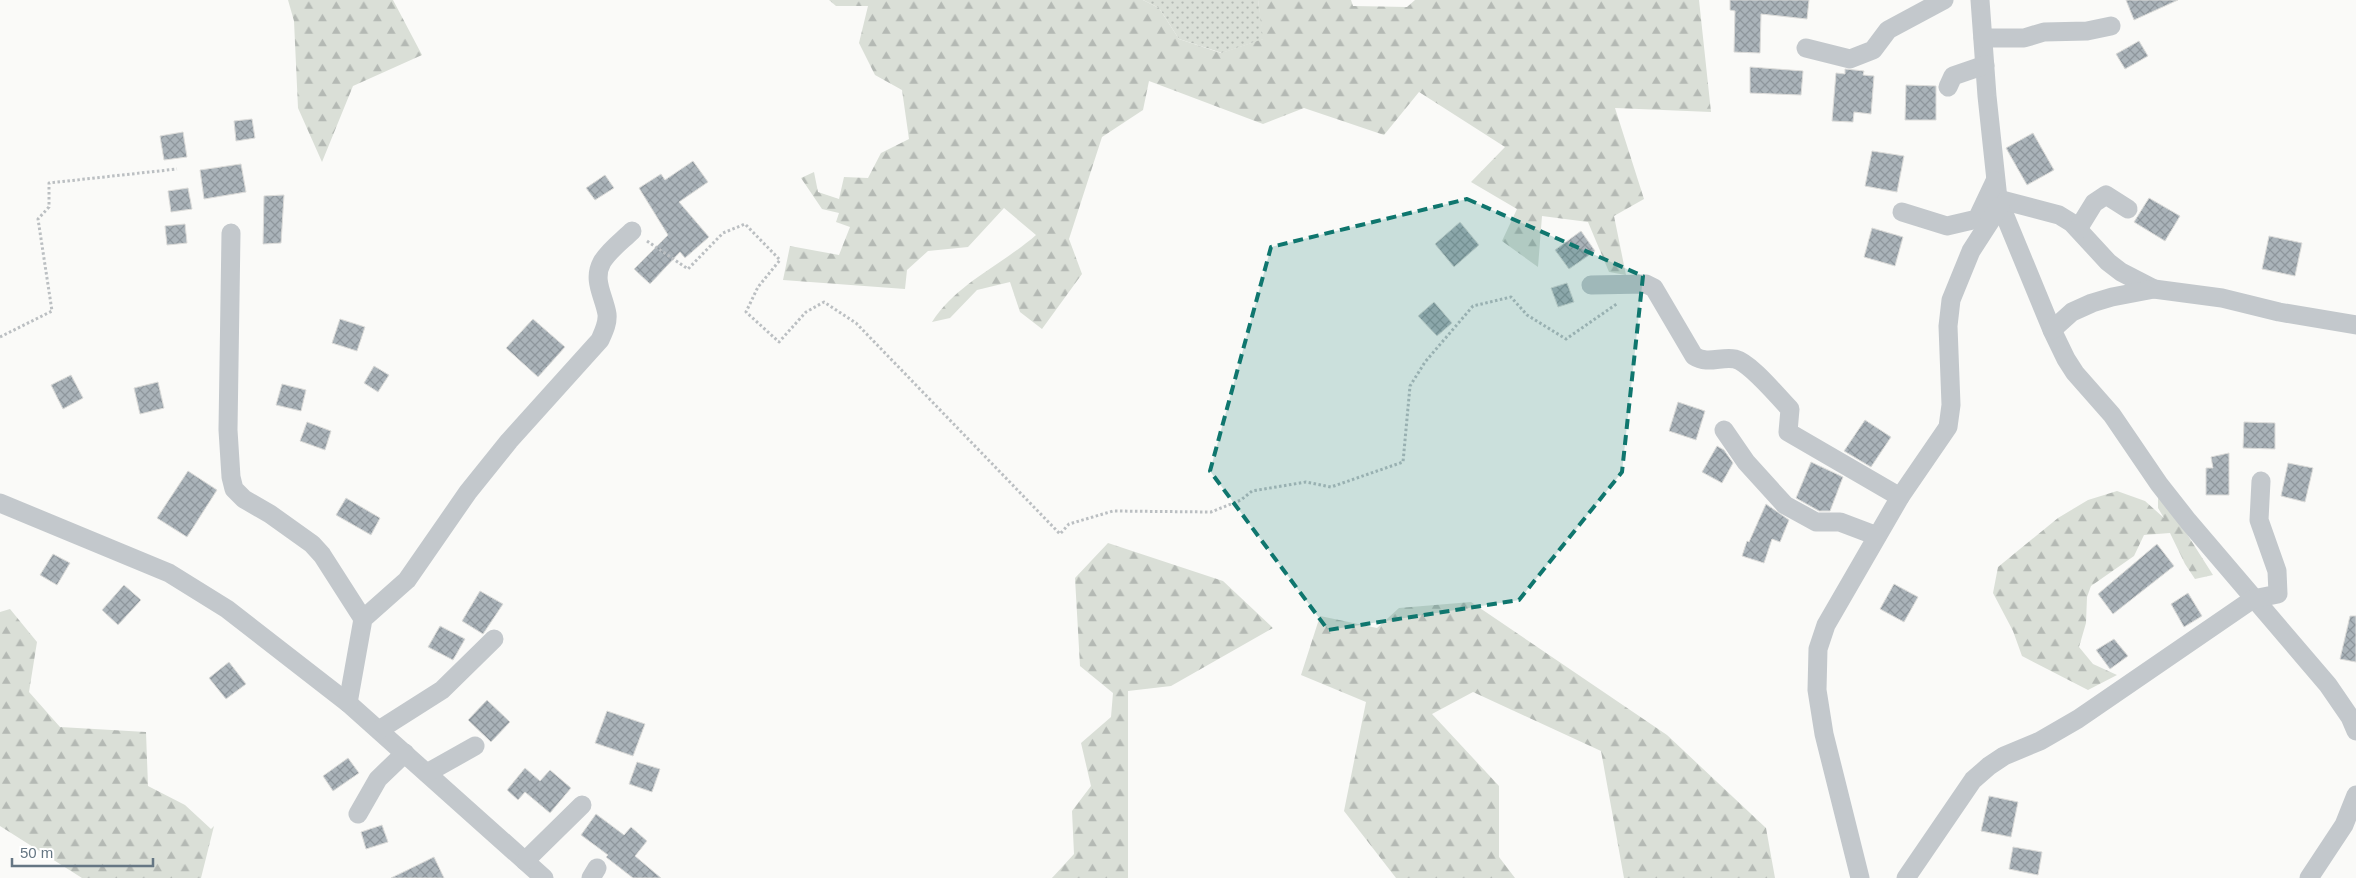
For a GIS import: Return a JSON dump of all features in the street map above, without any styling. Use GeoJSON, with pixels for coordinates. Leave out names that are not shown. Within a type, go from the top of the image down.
{"type":"FeatureCollection","features":[{"type":"Feature","properties":{"kind":"street"},"geometry":{"type":"LineString","coordinates":[[1806,48],[1850,58],[1873,50],[1888,30],[1944,0]]}},
{"type":"Feature","properties":{"kind":"street"},"geometry":{"type":"LineString","coordinates":[[1980,0],[1998,196],[2052,330],[2075,373],[2112,415],[2159,484],[2220,561],[2328,685],[2350,717],[2356,731]]}},
{"type":"Feature","properties":{"kind":"street"},"geometry":{"type":"LineString","coordinates":[[1983,38],[2024,38],[2044,32],[2087,32],[2111,26]]}},
{"type":"Feature","properties":{"kind":"street"},"geometry":{"type":"LineString","coordinates":[[1948,87],[1953,76],[1985,65]]}},
{"type":"Feature","properties":{"kind":"street"},"geometry":{"type":"LineString","coordinates":[[2078,228],[2094,203],[2106,195],[2128,209]]}},
{"type":"Feature","properties":{"kind":"street"},"geometry":{"type":"LineString","coordinates":[[1902,212],[1947,226],[1977,219],[1998,196]]}},
{"type":"Feature","properties":{"kind":"street"},"geometry":{"type":"LineString","coordinates":[[1998,196],[2059,215],[2078,228],[2108,262],[2121,272],[2154,289]]}},
{"type":"Feature","properties":{"kind":"street"},"geometry":{"type":"LineString","coordinates":[[1860,878],[1824,734],[1817,690],[1818,649],[1826,625],[1877,536],[1900,497],[1948,427],[1951,405],[1948,326],[1951,300],[1971,251],[1998,196]]}},
{"type":"Feature","properties":{"kind":"street"},"geometry":{"type":"LineString","coordinates":[[348,703],[363,619],[407,580],[468,492],[509,441],[600,340],[607,324],[607,314],[600,294],[598,276],[603,261],[632,231]]}},
{"type":"Feature","properties":{"kind":"street"},"geometry":{"type":"LineString","coordinates":[[231,233],[228,430],[231,477],[234,489],[244,498],[312,544],[322,555],[363,619]]}},
{"type":"Feature","properties":{"kind":"street"},"geometry":{"type":"LineString","coordinates":[[1591,285],[1646,284],[1654,288],[1694,356],[1710,361],[1737,359],[1749,368],[1790,409],[1791,418],[1788,432],[1900,497]]}},
{"type":"Feature","properties":{"kind":"street"},"geometry":{"type":"LineString","coordinates":[[2052,330],[2072,312],[2092,303],[2154,289],[2222,298],[2279,312],[2356,325]]}},
{"type":"Feature","properties":{"kind":"street"},"geometry":{"type":"LineString","coordinates":[[1724,430],[1746,462],[1784,505],[1816,522],[1840,522],[1877,536]]}},
{"type":"Feature","properties":{"kind":"street"},"geometry":{"type":"LineString","coordinates":[[1906,878],[1973,780],[1989,766],[2004,756],[2040,741],[2078,719],[2253,598],[2278,594],[2277,571],[2259,520],[2260,480]]}},
{"type":"Feature","properties":{"kind":"street"},"geometry":{"type":"LineString","coordinates":[[0,503],[169,573],[227,609],[348,703],[544,878]]}},
{"type":"Feature","properties":{"kind":"street"},"geometry":{"type":"LineString","coordinates":[[379,730],[442,690],[494,639]]}},
{"type":"Feature","properties":{"kind":"street"},"geometry":{"type":"LineString","coordinates":[[427,773],[475,746]]}},
{"type":"Feature","properties":{"kind":"street"},"geometry":{"type":"LineString","coordinates":[[358,814],[378,779],[405,753]]}},
{"type":"Feature","properties":{"kind":"street"},"geometry":{"type":"LineString","coordinates":[[2309,878],[2344,824],[2356,795]]}},
{"type":"Feature","properties":{"kind":"street"},"geometry":{"type":"LineString","coordinates":[[526,862],[582,805]]}},
{"type":"Feature","properties":{"kind":"path"},"geometry":{"type":"LineString","coordinates":[[0,337],[52,311],[38,219],[49,208],[49,183],[176,169]]}},
{"type":"Feature","properties":{"kind":"path"},"geometry":{"type":"LineString","coordinates":[[632,231],[688,269],[723,233],[745,224],[780,260],[758,287],[746,312],[779,342],[806,312],[824,302],[856,323],[1060,534],[1069,524],[1113,511],[1211,512],[1241,500],[1252,491],[1306,482],[1331,487],[1402,462],[1410,386],[1426,362],[1472,306],[1511,297],[1527,315],[1566,339],[1622,301]]}},
{"type":"Feature","properties":{"kind":"highlighted area"},"geometry":{"type":"Polygon","coordinates":[[[1467,199],[1643,276],[1622,472],[1519,600],[1328,630],[1210,471],[1271,247],[1467,199]]]}},
{"type":"Feature","properties":{"kind":"green space"},"geometry":{"type":"Polygon","coordinates":[[[288,0],[393,0],[422,55],[353,86],[322,162],[298,108],[294,21],[288,0]]]}},
{"type":"Feature","properties":{"kind":"green space"},"geometry":{"type":"Polygon","coordinates":[[[829,0],[1143,0],[1159,8],[1179,39],[1221,53],[1263,39],[1258,0],[1351,0],[1353,6],[1407,7],[1415,0],[1699,0],[1711,112],[1615,108],[1644,199],[1614,216],[1626,275],[1609,272],[1588,222],[1542,216],[1538,267],[1502,241],[1517,209],[1471,182],[1505,147],[1419,92],[1384,135],[1304,108],[1263,124],[1149,81],[1143,110],[1102,137],[1069,239],[1082,274],[1042,329],[1020,312],[1010,282],[977,290],[950,318],[932,322],[942,308],[967,285],[1036,235],[1004,208],[968,247],[928,251],[907,270],[905,289],[783,280],[790,246],[839,255],[850,227],[836,222],[839,213],[822,209],[801,178],[814,172],[818,192],[839,199],[844,177],[868,178],[881,153],[909,139],[902,90],[875,75],[859,43],[868,6],[836,6],[829,0]]]}},
{"type":"Feature","properties":{"kind":"green space"},"geometry":{"type":"Polygon","coordinates":[[[1143,0],[1258,0],[1264,39],[1222,53],[1179,39],[1159,8],[1143,0]]]}},
{"type":"Feature","properties":{"kind":"green space"},"geometry":{"type":"Polygon","coordinates":[[[2117,491],[2145,501],[2164,518],[2158,508],[2158,497],[2171,509],[2213,575],[2195,579],[2185,564],[2170,533],[2144,535],[2134,556],[2091,586],[2087,597],[2086,623],[2079,647],[2093,664],[2117,675],[2088,690],[2022,656],[2013,631],[1993,593],[1998,567],[2058,518],[2088,500],[2117,491]]]}},
{"type":"Feature","properties":{"kind":"green space"},"geometry":{"type":"Polygon","coordinates":[[[1108,543],[1223,581],[1273,628],[1171,686],[1128,691],[1128,878],[1052,878],[1074,854],[1072,811],[1091,786],[1081,743],[1111,717],[1113,693],[1080,666],[1075,578],[1108,543]]]}},
{"type":"Feature","properties":{"kind":"green space"},"geometry":{"type":"Polygon","coordinates":[[[1471,602],[1667,735],[1766,828],[1775,878],[1624,878],[1601,751],[1473,692],[1432,714],[1499,786],[1499,857],[1515,878],[1396,878],[1344,811],[1366,702],[1301,675],[1320,616],[1377,628],[1399,608],[1471,602]]]}},
{"type":"Feature","properties":{"kind":"green space"},"geometry":{"type":"Polygon","coordinates":[[[10,609],[37,642],[29,692],[60,727],[146,732],[148,786],[185,805],[211,829],[214,826],[201,878],[82,878],[0,826],[0,612],[10,609]]]}},
{"type":"Feature","properties":{"kind":"building"},"geometry":{"type":"Polygon","coordinates":[[[1730,0],[1809,0],[1807,19],[1761,14],[1760,53],[1734,52],[1735,11],[1730,10],[1730,0]]]}},
{"type":"Feature","properties":{"kind":"building"},"geometry":{"type":"Polygon","coordinates":[[[2126,0],[2178,0],[2134,20],[2126,0]]]}},
{"type":"Feature","properties":{"kind":"building"},"geometry":{"type":"Polygon","coordinates":[[[2139,41],[2148,56],[2125,69],[2116,54],[2139,41]]]}},
{"type":"Feature","properties":{"kind":"building"},"geometry":{"type":"Polygon","coordinates":[[[1750,67],[1803,71],[1801,95],[1750,93],[1750,67]]]}},
{"type":"Feature","properties":{"kind":"building"},"geometry":{"type":"Polygon","coordinates":[[[1845,69],[1864,71],[1863,75],[1874,76],[1871,114],[1854,112],[1853,122],[1832,121],[1836,73],[1845,74],[1845,69]]]}},
{"type":"Feature","properties":{"kind":"building"},"geometry":{"type":"Polygon","coordinates":[[[1906,85],[1936,86],[1936,120],[1905,120],[1906,85]]]}},
{"type":"Feature","properties":{"kind":"building"},"geometry":{"type":"Polygon","coordinates":[[[252,119],[255,138],[236,141],[234,121],[252,119]]]}},
{"type":"Feature","properties":{"kind":"building"},"geometry":{"type":"Polygon","coordinates":[[[183,132],[187,157],[164,160],[160,136],[183,132]]]}},
{"type":"Feature","properties":{"kind":"building"},"geometry":{"type":"Polygon","coordinates":[[[2033,133],[2054,170],[2027,185],[2006,148],[2033,133]]]}},
{"type":"Feature","properties":{"kind":"building"},"geometry":{"type":"Polygon","coordinates":[[[1872,151],[1904,156],[1897,192],[1865,186],[1872,151]]]}},
{"type":"Feature","properties":{"kind":"building"},"geometry":{"type":"Polygon","coordinates":[[[693,161],[708,182],[679,202],[709,237],[685,258],[680,252],[650,284],[634,269],[668,235],[639,188],[661,174],[665,180],[693,161]]]}},
{"type":"Feature","properties":{"kind":"building"},"geometry":{"type":"Polygon","coordinates":[[[241,164],[246,192],[204,199],[200,170],[241,164]]]}},
{"type":"Feature","properties":{"kind":"building"},"geometry":{"type":"Polygon","coordinates":[[[605,175],[614,188],[595,200],[586,188],[605,175]]]}},
{"type":"Feature","properties":{"kind":"building"},"geometry":{"type":"Polygon","coordinates":[[[188,188],[192,209],[171,212],[168,191],[188,188]]]}},
{"type":"Feature","properties":{"kind":"building"},"geometry":{"type":"Polygon","coordinates":[[[284,195],[281,243],[263,244],[264,196],[284,195]]]}},
{"type":"Feature","properties":{"kind":"building"},"geometry":{"type":"Polygon","coordinates":[[[2149,198],[2180,216],[2165,241],[2134,222],[2149,198]]]}},
{"type":"Feature","properties":{"kind":"building"},"geometry":{"type":"Polygon","coordinates":[[[1460,222],[1479,245],[1454,267],[1435,244],[1460,222]]]}},
{"type":"Feature","properties":{"kind":"building"},"geometry":{"type":"Polygon","coordinates":[[[185,224],[187,243],[167,245],[165,226],[185,224]]]}},
{"type":"Feature","properties":{"kind":"building"},"geometry":{"type":"Polygon","coordinates":[[[1872,228],[1903,237],[1895,266],[1864,257],[1872,228]]]}},
{"type":"Feature","properties":{"kind":"building"},"geometry":{"type":"Polygon","coordinates":[[[1581,231],[1595,251],[1569,269],[1555,250],[1581,231]]]}},
{"type":"Feature","properties":{"kind":"building"},"geometry":{"type":"Polygon","coordinates":[[[2269,236],[2302,243],[2295,276],[2262,269],[2269,236]]]}},
{"type":"Feature","properties":{"kind":"building"},"geometry":{"type":"Polygon","coordinates":[[[1567,283],[1574,302],[1558,307],[1551,288],[1567,283]]]}},
{"type":"Feature","properties":{"kind":"building"},"geometry":{"type":"Polygon","coordinates":[[[1434,302],[1452,323],[1437,336],[1418,316],[1434,302]]]}},
{"type":"Feature","properties":{"kind":"building"},"geometry":{"type":"Polygon","coordinates":[[[340,319],[365,327],[357,351],[332,343],[340,319]]]}},
{"type":"Feature","properties":{"kind":"building"},"geometry":{"type":"Polygon","coordinates":[[[533,319],[565,347],[538,377],[506,348],[533,319]]]}},
{"type":"Feature","properties":{"kind":"building"},"geometry":{"type":"Polygon","coordinates":[[[374,366],[389,375],[378,392],[364,383],[374,366]]]}},
{"type":"Feature","properties":{"kind":"building"},"geometry":{"type":"Polygon","coordinates":[[[71,375],[83,398],[63,409],[51,385],[71,375]]]}},
{"type":"Feature","properties":{"kind":"building"},"geometry":{"type":"Polygon","coordinates":[[[158,382],[164,408],[140,414],[134,388],[158,382]]]}},
{"type":"Feature","properties":{"kind":"building"},"geometry":{"type":"Polygon","coordinates":[[[282,384],[306,390],[301,411],[276,405],[282,384]]]}},
{"type":"Feature","properties":{"kind":"building"},"geometry":{"type":"Polygon","coordinates":[[[1678,402],[1705,411],[1696,440],[1669,431],[1678,402]]]}},
{"type":"Feature","properties":{"kind":"building"},"geometry":{"type":"Polygon","coordinates":[[[1865,420],[1891,437],[1871,467],[1844,451],[1865,420]]]}},
{"type":"Feature","properties":{"kind":"building"},"geometry":{"type":"Polygon","coordinates":[[[307,422],[331,431],[325,450],[300,441],[307,422]]]}},
{"type":"Feature","properties":{"kind":"building"},"geometry":{"type":"Polygon","coordinates":[[[2244,422],[2275,423],[2275,449],[2243,448],[2244,422]]]}},
{"type":"Feature","properties":{"kind":"building"},"geometry":{"type":"Polygon","coordinates":[[[1717,446],[1724,450],[1733,463],[1722,483],[1702,472],[1717,446]]]}},
{"type":"Feature","properties":{"kind":"building"},"geometry":{"type":"Polygon","coordinates":[[[2229,453],[2229,495],[2206,495],[2206,468],[2213,468],[2211,457],[2229,453]]]}},
{"type":"Feature","properties":{"kind":"building"},"geometry":{"type":"Polygon","coordinates":[[[1811,462],[1843,477],[1830,511],[1819,511],[1796,498],[1811,462]]]}},
{"type":"Feature","properties":{"kind":"building"},"geometry":{"type":"Polygon","coordinates":[[[2288,463],[2313,468],[2305,502],[2281,496],[2288,463]]]}},
{"type":"Feature","properties":{"kind":"building"},"geometry":{"type":"Polygon","coordinates":[[[188,471],[217,490],[187,537],[157,518],[188,471]]]}},
{"type":"Feature","properties":{"kind":"building"},"geometry":{"type":"Polygon","coordinates":[[[346,498],[380,518],[371,535],[336,515],[346,498]]]}},
{"type":"Feature","properties":{"kind":"building"},"geometry":{"type":"Polygon","coordinates":[[[1766,504],[1789,520],[1780,542],[1772,539],[1764,563],[1742,556],[1747,541],[1749,542],[1766,504]]]}},
{"type":"Feature","properties":{"kind":"building"},"geometry":{"type":"Polygon","coordinates":[[[2157,544],[2174,566],[2113,614],[2098,594],[2157,544]]]}},
{"type":"Feature","properties":{"kind":"building"},"geometry":{"type":"Polygon","coordinates":[[[53,554],[70,563],[57,585],[40,575],[53,554]]]}},
{"type":"Feature","properties":{"kind":"building"},"geometry":{"type":"Polygon","coordinates":[[[1894,584],[1918,597],[1904,622],[1880,609],[1894,584]]]}},
{"type":"Feature","properties":{"kind":"building"},"geometry":{"type":"Polygon","coordinates":[[[124,585],[141,600],[118,625],[102,610],[124,585]]]}},
{"type":"Feature","properties":{"kind":"building"},"geometry":{"type":"Polygon","coordinates":[[[480,591],[503,604],[483,634],[462,621],[480,591]]]}},
{"type":"Feature","properties":{"kind":"building"},"geometry":{"type":"Polygon","coordinates":[[[2188,593],[2202,616],[2184,627],[2171,604],[2188,593]]]}},
{"type":"Feature","properties":{"kind":"building"},"geometry":{"type":"Polygon","coordinates":[[[2350,616],[2356,616],[2356,662],[2340,659],[2350,616]]]}},
{"type":"Feature","properties":{"kind":"building"},"geometry":{"type":"Polygon","coordinates":[[[440,626],[465,639],[453,660],[428,647],[440,626]]]}},
{"type":"Feature","properties":{"kind":"building"},"geometry":{"type":"Polygon","coordinates":[[[2114,639],[2128,656],[2110,669],[2096,650],[2114,639]]]}},
{"type":"Feature","properties":{"kind":"building"},"geometry":{"type":"Polygon","coordinates":[[[229,662],[246,684],[226,699],[209,678],[229,662]]]}},
{"type":"Feature","properties":{"kind":"building"},"geometry":{"type":"Polygon","coordinates":[[[487,700],[510,722],[491,742],[468,720],[487,700]]]}},
{"type":"Feature","properties":{"kind":"building"},"geometry":{"type":"Polygon","coordinates":[[[607,711],[645,724],[633,756],[595,743],[607,711]]]}},
{"type":"Feature","properties":{"kind":"building"},"geometry":{"type":"Polygon","coordinates":[[[348,758],[359,773],[333,791],[323,776],[348,758]]]}},
{"type":"Feature","properties":{"kind":"building"},"geometry":{"type":"Polygon","coordinates":[[[637,762],[660,769],[652,792],[629,784],[637,762]]]}},
{"type":"Feature","properties":{"kind":"building"},"geometry":{"type":"Polygon","coordinates":[[[525,768],[540,781],[550,770],[571,788],[550,813],[525,792],[518,800],[507,790],[525,768]]]}},
{"type":"Feature","properties":{"kind":"building"},"geometry":{"type":"Polygon","coordinates":[[[1989,796],[2018,802],[2011,837],[1981,831],[1989,796]]]}},
{"type":"Feature","properties":{"kind":"building"},"geometry":{"type":"Polygon","coordinates":[[[596,814],[624,835],[631,827],[647,841],[635,856],[661,878],[633,878],[606,857],[608,855],[581,835],[596,814]]]}},
{"type":"Feature","properties":{"kind":"building"},"geometry":{"type":"Polygon","coordinates":[[[382,825],[388,842],[366,849],[361,832],[382,825]]]}},
{"type":"Feature","properties":{"kind":"building"},"geometry":{"type":"Polygon","coordinates":[[[2013,847],[2042,852],[2038,875],[2009,869],[2013,847]]]}},
{"type":"Feature","properties":{"kind":"building"},"geometry":{"type":"Polygon","coordinates":[[[434,857],[444,878],[391,878],[434,857]]]}}]}
